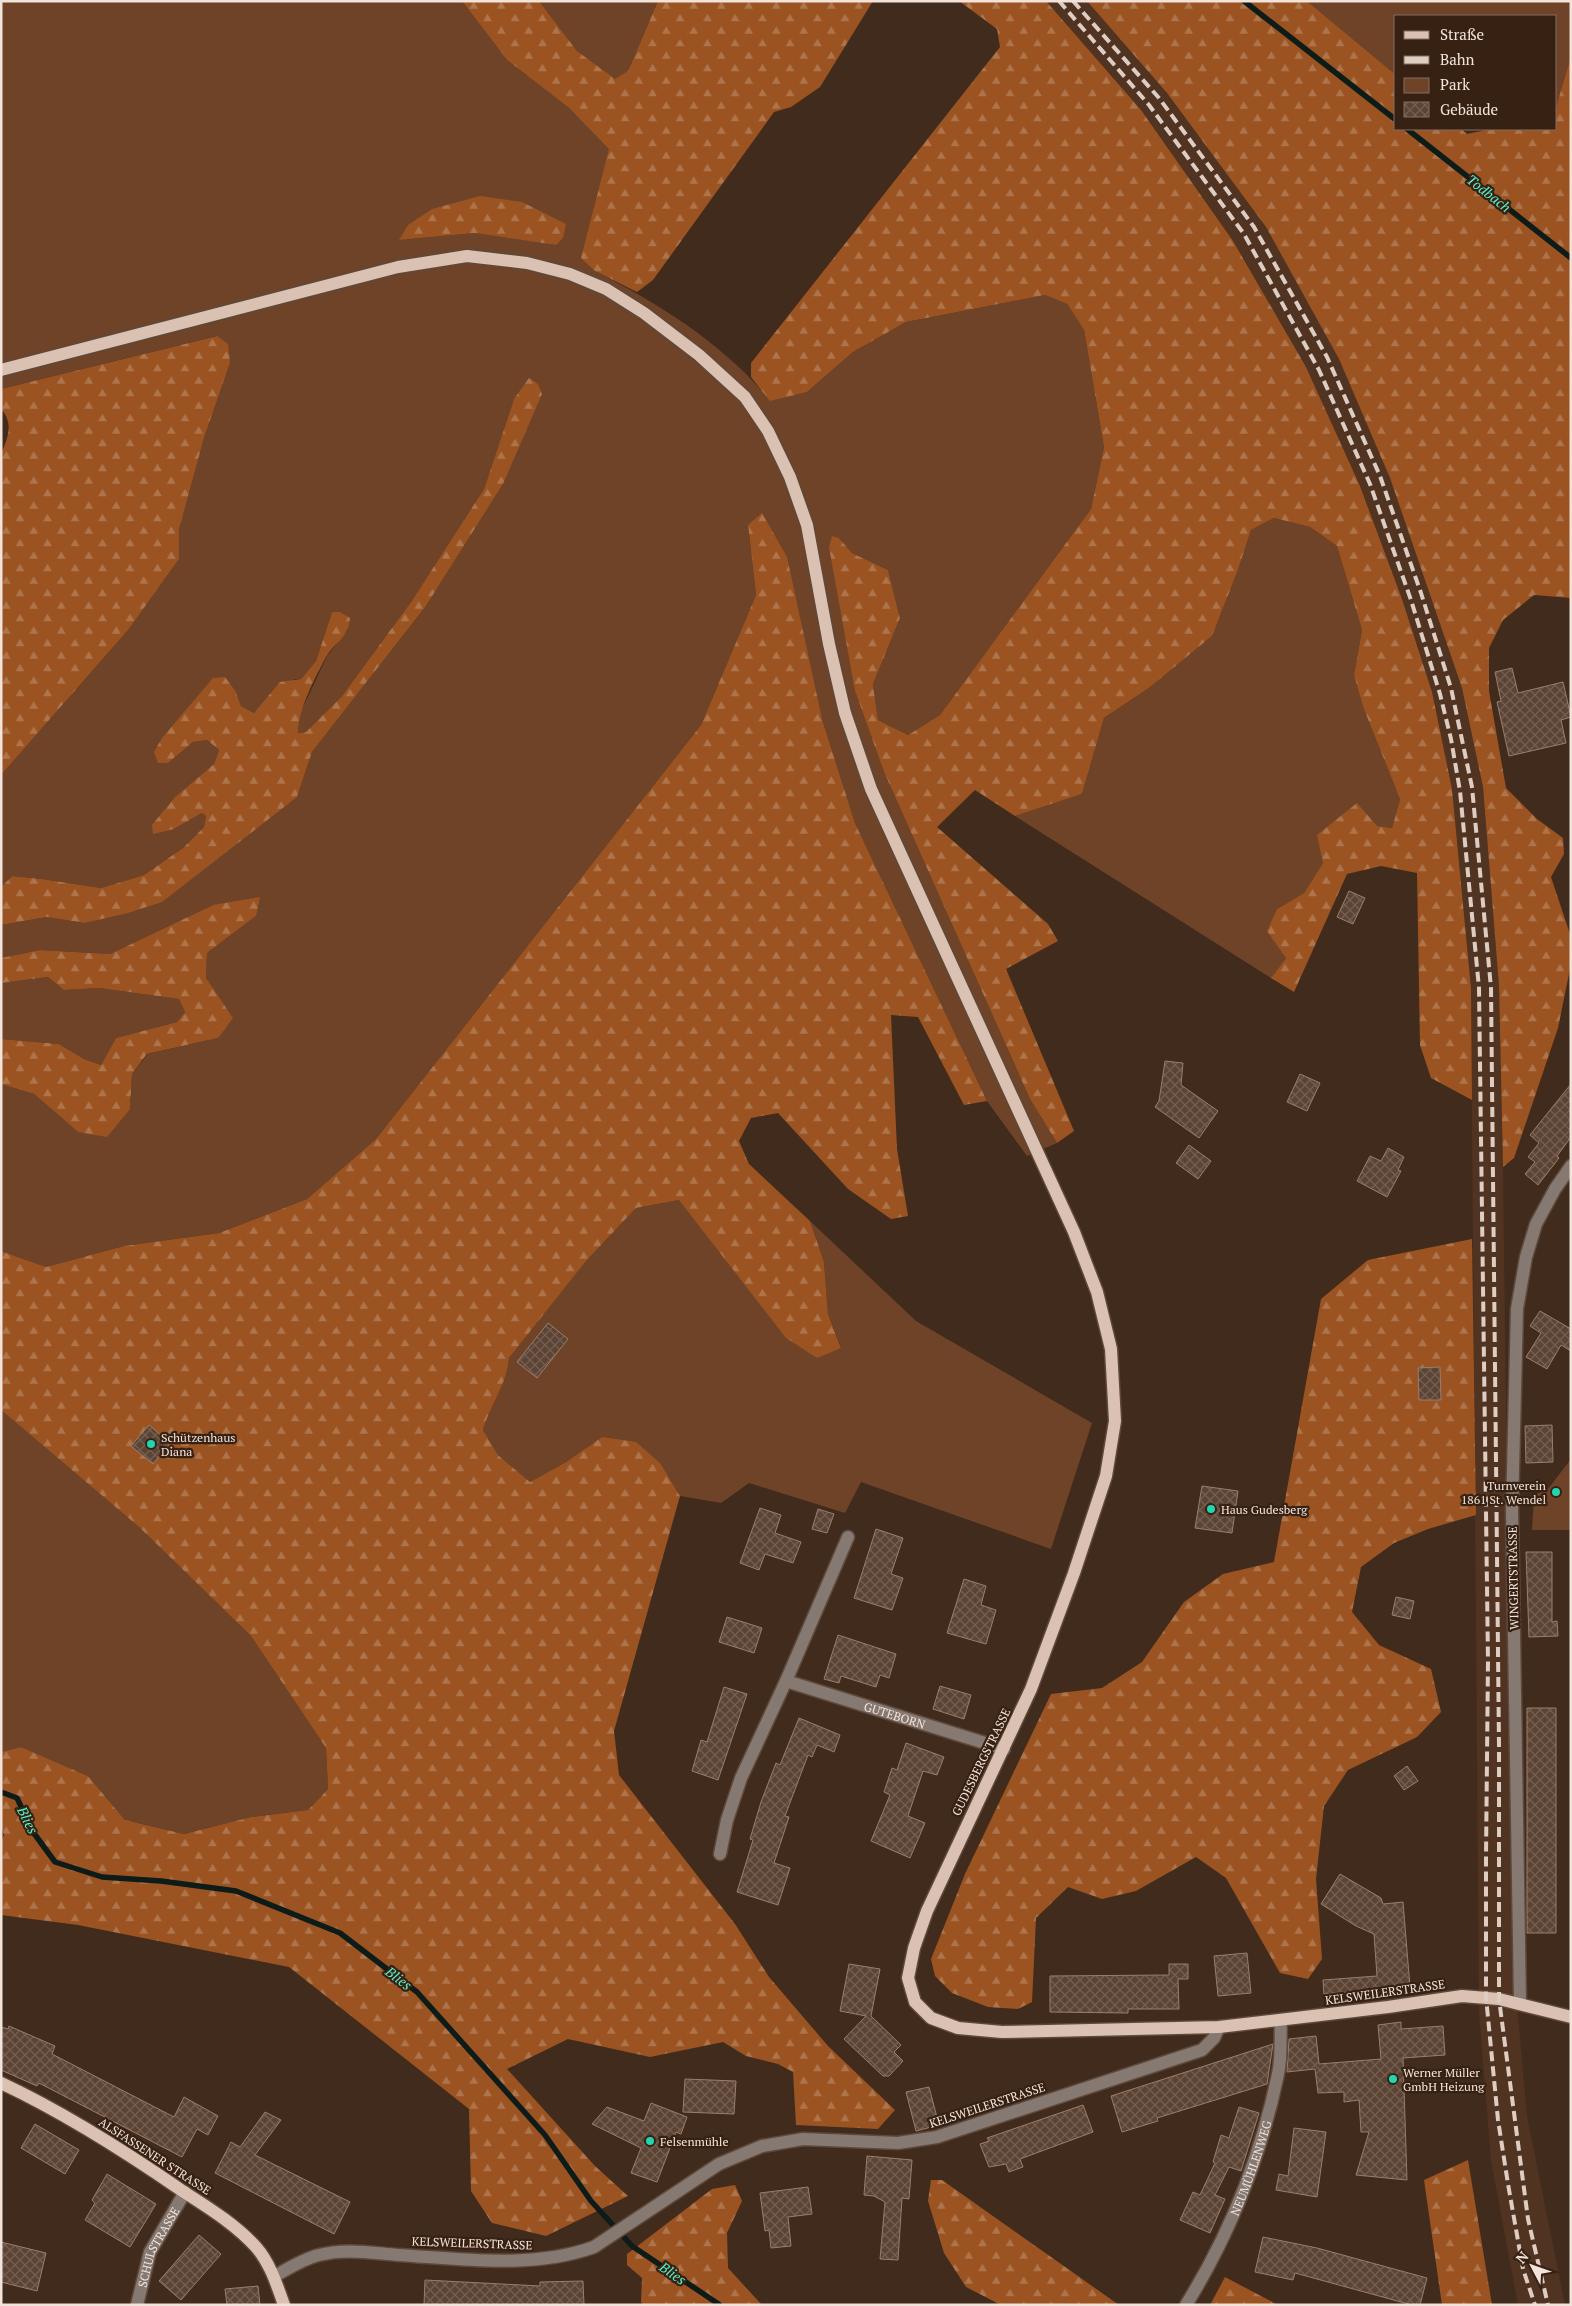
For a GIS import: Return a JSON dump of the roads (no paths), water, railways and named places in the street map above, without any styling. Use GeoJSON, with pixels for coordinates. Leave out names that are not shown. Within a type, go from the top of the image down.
{"type":"FeatureCollection","features":[{"type":"Feature","properties":{"kind":"main road","name":"GUDESBERGSTRASSE"},"geometry":{"type":"LineString","coordinates":[[1,370],[398,266],[467,256],[527,263],[570,274],[606,289],[644,314],[699,355],[745,397],[768,431],[790,477],[807,525],[829,644],[845,713],[871,789],[1074,1232],[1097,1292],[1112,1349],[1115,1421],[1106,1476],[1074,1573],[1031,1689],[927,1911],[914,1948],[908,1978],[915,2002],[931,2018],[958,2028],[1002,2032],[1219,2027]]}},
{"type":"Feature","properties":{"kind":"main road","name":"KELSWEILERSTRASSE"},"geometry":{"type":"LineString","coordinates":[[1219,2027],[1462,1996],[1486,1997],[1520,2003],[1571,2017]]}},
{"type":"Feature","properties":{"kind":"main road","name":"ALSFASSENER STRASSE"},"geometry":{"type":"LineString","coordinates":[[1,2083],[36,2100],[115,2144],[236,2228],[258,2249],[274,2276],[284,2305]]}},
{"type":"Feature","properties":{"kind":"street","name":"WINGERTSTRASSE"},"geometry":{"type":"LineString","coordinates":[[1520,2003],[1512,1511],[1517,1309],[1526,1256],[1536,1224],[1571,1166]]}},
{"type":"Feature","properties":{"kind":"street"},"geometry":{"type":"LineString","coordinates":[[720,1854],[727,1820],[741,1778],[786,1682],[848,1538]]}},
{"type":"Feature","properties":{"kind":"street","name":"GUTEBORN"},"geometry":{"type":"LineString","coordinates":[[786,1682],[1004,1749]]}},
{"type":"Feature","properties":{"kind":"street","name":"NEUMÜHLENWEG"},"geometry":{"type":"LineString","coordinates":[[1186,2305],[1224,2240],[1244,2190],[1263,2133],[1279,2072],[1281,2020]]}},
{"type":"Feature","properties":{"kind":"street","name":"KELSWEILERSTRASSE"},"geometry":{"type":"LineString","coordinates":[[274,2276],[298,2263],[320,2255],[349,2251],[461,2259],[523,2260],[572,2255],[594,2247],[719,2164],[762,2146],[803,2139],[898,2143],[937,2137],[1202,2050],[1214,2038],[1219,2027]]}},
{"type":"Feature","properties":{"kind":"street","name":"SCHULSTRASSE"},"geometry":{"type":"LineString","coordinates":[[137,2305],[150,2252],[185,2192]]}},
{"type":"Feature","properties":{"kind":"waterway","name":"Todbach"},"geometry":{"type":"LineString","coordinates":[[1244,1],[1394,118]]}},
{"type":"Feature","properties":{"kind":"waterway","name":"Todbach"},"geometry":{"type":"LineString","coordinates":[[1408,130],[1571,258]]}},
{"type":"Feature","properties":{"kind":"waterway","name":"Blies"},"geometry":{"type":"LineString","coordinates":[[1,1792],[17,1798],[33,1832],[55,1862],[102,1877],[161,1881],[236,1891],[340,1933],[417,1992],[545,2135],[591,2201],[632,2246],[720,2305]]}},
{"type":"Feature","properties":{"kind":"railway"},"geometry":{"type":"LineString","coordinates":[[1059,1],[1149,105],[1244,234],[1319,370],[1370,484],[1411,600],[1440,694],[1451,739],[1460,791],[1479,988],[1488,1661],[1486,1997],[1498,2120],[1508,2184],[1523,2269],[1535,2305]]}},
{"type":"Feature","properties":{"kind":"railway"},"geometry":{"type":"LineString","coordinates":[[1073,1],[1159,98],[1254,227],[1327,357],[1380,476],[1421,593],[1451,688],[1472,787],[1491,988],[1499,1746],[1499,1999],[1528,2219],[1548,2305]]}},
{"type":"Feature","properties":{"kind":"place","name":"Schützenhaus Diana"},"geometry":{"type":"Point","coordinates":[151,1444]}},
{"type":"Feature","properties":{"kind":"place","name":"Turnverein 1861 St. Wendel"},"geometry":{"type":"Point","coordinates":[1556,1492]}},
{"type":"Feature","properties":{"kind":"place","name":"Haus Gudesberg"},"geometry":{"type":"Point","coordinates":[1211,1509]}},
{"type":"Feature","properties":{"kind":"place","name":"Werner Müller GmbH Heizung"},"geometry":{"type":"Point","coordinates":[1393,2079]}},
{"type":"Feature","properties":{"kind":"place","name":"Felsenmühle"},"geometry":{"type":"Point","coordinates":[650,2141]}}]}
